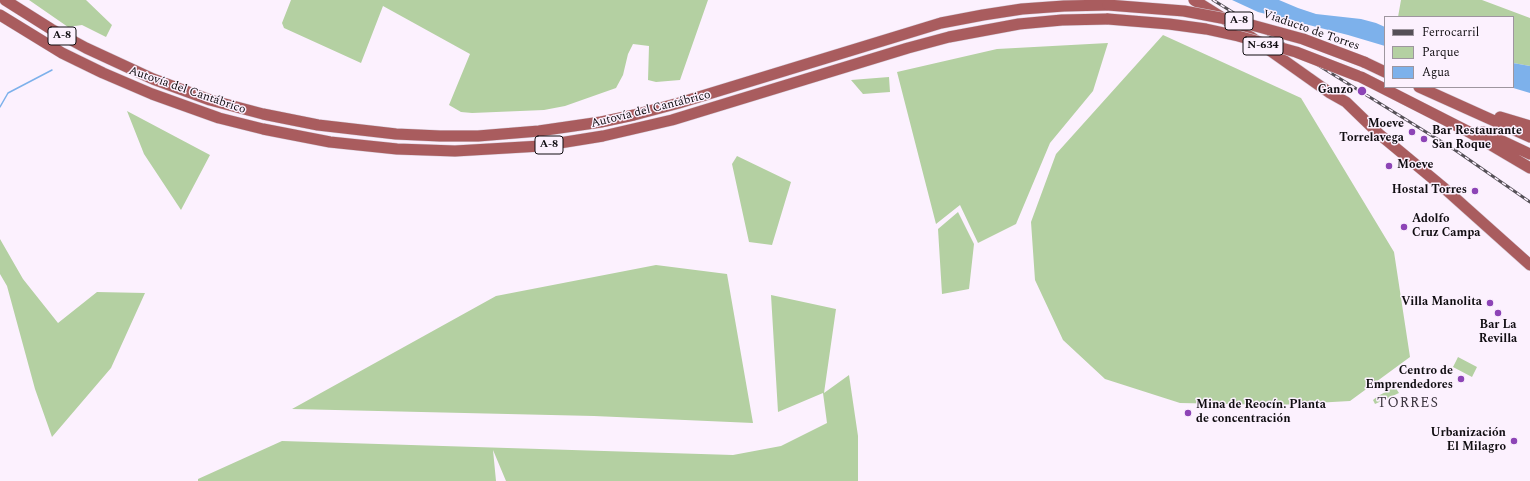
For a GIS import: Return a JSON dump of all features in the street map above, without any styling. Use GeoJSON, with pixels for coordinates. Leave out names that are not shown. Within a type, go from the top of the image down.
{"type":"FeatureCollection","features":[{"type":"Feature","properties":{"kind":"highway","name":"Autovía del Cantábrico"},"geometry":{"type":"LineString","coordinates":[[5,0],[68,39],[159,81],[205,98],[239,108],[302,122],[347,129],[396,134],[440,136],[501,134],[568,127],[634,115],[708,94],[915,30],[961,19],[1037,7],[1108,5]]}},
{"type":"Feature","properties":{"kind":"highway"},"geometry":{"type":"LineString","coordinates":[[12,0],[71,36],[121,62],[122,65]]}},
{"type":"Feature","properties":{"kind":"highway","name":"N-634"},"geometry":{"type":"LineString","coordinates":[[1194,0],[1234,25],[1330,93],[1346,102],[1379,134],[1455,197],[1530,265]]}},
{"type":"Feature","properties":{"kind":"highway","name":"Viaducto de Torres"},"geometry":{"type":"LineString","coordinates":[[1108,5],[1184,11],[1237,21],[1303,40],[1384,71]]}},
{"type":"Feature","properties":{"kind":"highway","name":"Autovía del Cantábrico"},"geometry":{"type":"LineString","coordinates":[[0,15],[40,40],[87,65],[137,88],[197,110],[248,126],[293,136],[342,144],[397,149],[455,151],[492,150],[559,144],[644,128],[908,48],[968,32],[1030,23],[1108,19]]}},
{"type":"Feature","properties":{"kind":"highway","name":"Viaducto de Torres"},"geometry":{"type":"LineString","coordinates":[[1108,19],[1170,24],[1206,29],[1238,36],[1296,52],[1360,76]]}},
{"type":"Feature","properties":{"kind":"highway"},"geometry":{"type":"LineString","coordinates":[[0,20],[39,43],[87,65]]}},
{"type":"Feature","properties":{"kind":"highway"},"geometry":{"type":"LineString","coordinates":[[1360,76],[1469,132],[1530,168]]}},
{"type":"Feature","properties":{"kind":"highway","name":"A-8"},"geometry":{"type":"LineString","coordinates":[[1360,76],[1384,87]]}},
{"type":"Feature","properties":{"kind":"highway","name":"A-8"},"geometry":{"type":"LineString","coordinates":[[1386,88],[1530,154]]}},
{"type":"Feature","properties":{"kind":"highway"},"geometry":{"type":"LineString","coordinates":[[1421,88],[1530,137]]}},
{"type":"Feature","properties":{"kind":"highway"},"geometry":{"type":"LineString","coordinates":[[1431,88],[1500,117],[1530,126]]}},
{"type":"Feature","properties":{"kind":"green space"},"geometry":{"type":"Polygon","coordinates":[[[29,0],[86,0],[112,25],[106,37],[82,25],[68,27],[29,0]]]}},
{"type":"Feature","properties":{"kind":"green space"},"geometry":{"type":"Polygon","coordinates":[[[291,0],[708,0],[680,80],[656,82],[648,80],[649,46],[633,44],[628,54],[623,75],[616,88],[565,106],[544,110],[472,113],[461,112],[449,105],[470,54],[383,6],[361,63],[284,28],[282,23],[291,0]]]}},
{"type":"Feature","properties":{"kind":"green space"},"geometry":{"type":"Polygon","coordinates":[[[1401,0],[1482,0],[1530,18],[1530,66],[1514,63],[1514,16],[1398,16],[1401,0]]]}},
{"type":"Feature","properties":{"kind":"green space"},"geometry":{"type":"Polygon","coordinates":[[[1163,35],[1301,98],[1394,252],[1410,357],[1350,401],[1279,405],[1180,403],[1105,379],[1063,340],[1035,280],[1031,222],[1056,154],[1163,35]]]}},
{"type":"Feature","properties":{"kind":"green space"},"geometry":{"type":"Polygon","coordinates":[[[1108,43],[1093,91],[1050,143],[1016,224],[978,243],[960,205],[936,224],[897,72],[997,49],[1108,43]]]}},
{"type":"Feature","properties":{"kind":"green space"},"geometry":{"type":"Polygon","coordinates":[[[889,77],[890,92],[863,94],[851,80],[889,77]]]}},
{"type":"Feature","properties":{"kind":"green space"},"geometry":{"type":"Polygon","coordinates":[[[127,111],[210,155],[181,210],[144,154],[127,111]]]}},
{"type":"Feature","properties":{"kind":"green space"},"geometry":{"type":"Polygon","coordinates":[[[737,156],[791,182],[772,245],[749,242],[732,164],[737,156]]]}},
{"type":"Feature","properties":{"kind":"green space"},"geometry":{"type":"Polygon","coordinates":[[[958,212],[974,244],[969,289],[942,294],[938,229],[958,212]]]}},
{"type":"Feature","properties":{"kind":"green space"},"geometry":{"type":"Polygon","coordinates":[[[0,239],[23,279],[58,323],[97,292],[145,293],[111,368],[52,437],[35,389],[7,286],[0,274],[0,239]]]}},
{"type":"Feature","properties":{"kind":"green space"},"geometry":{"type":"Polygon","coordinates":[[[656,265],[727,274],[753,423],[594,416],[292,409],[496,296],[656,265]]]}},
{"type":"Feature","properties":{"kind":"green space"},"geometry":{"type":"Polygon","coordinates":[[[771,295],[836,309],[824,393],[849,375],[858,436],[858,481],[506,481],[493,450],[496,481],[198,481],[198,479],[282,441],[733,455],[781,446],[827,423],[823,393],[778,412],[771,295]]]}},
{"type":"Feature","properties":{"kind":"green space"},"geometry":{"type":"Polygon","coordinates":[[[1458,357],[1477,367],[1472,377],[1453,367],[1458,357]]]}},
{"type":"Feature","properties":{"kind":"green space"},"geometry":{"type":"Polygon","coordinates":[[[1395,387],[1399,393],[1375,404],[1373,400],[1395,387]]]}},
{"type":"Feature","properties":{"kind":"water"},"geometry":{"type":"Polygon","coordinates":[[[1232,0],[1279,0],[1316,14],[1361,19],[1376,23],[1384,27],[1384,46],[1348,35],[1258,12],[1232,0]]]}},
{"type":"Feature","properties":{"kind":"water"},"geometry":{"type":"Polygon","coordinates":[[[1514,63],[1530,66],[1530,93],[1513,88],[1514,63]]]}},
{"type":"Feature","properties":{"kind":"waterway"},"geometry":{"type":"LineString","coordinates":[[0,107],[8,93],[52,70]]}},
{"type":"Feature","properties":{"kind":"railway"},"geometry":{"type":"LineString","coordinates":[[1213,0],[1455,150],[1530,202]]}},
{"type":"Feature","properties":{"kind":"place","name":"Ganzo"},"geometry":{"type":"Point","coordinates":[1362,91]}},
{"type":"Feature","properties":{"kind":"place","name":"Moeve Torrelavega"},"geometry":{"type":"Point","coordinates":[1412,132]}},
{"type":"Feature","properties":{"kind":"place","name":"Bar Restaurante San Roque"},"geometry":{"type":"Point","coordinates":[1424,139]}},
{"type":"Feature","properties":{"kind":"place","name":"Moeve"},"geometry":{"type":"Point","coordinates":[1389,166]}},
{"type":"Feature","properties":{"kind":"place","name":"Hostal Torres"},"geometry":{"type":"Point","coordinates":[1475,191]}},
{"type":"Feature","properties":{"kind":"place","name":"Adolfo Cruz Campa"},"geometry":{"type":"Point","coordinates":[1404,227]}},
{"type":"Feature","properties":{"kind":"place","name":"Villa Manolita"},"geometry":{"type":"Point","coordinates":[1490,303]}},
{"type":"Feature","properties":{"kind":"place","name":"Bar La Revilla"},"geometry":{"type":"Point","coordinates":[1498,313]}},
{"type":"Feature","properties":{"kind":"place","name":"Centro de Emprendedores"},"geometry":{"type":"Point","coordinates":[1461,379]}},
{"type":"Feature","properties":{"kind":"place","name":"Mina de Reocín. Planta de concentración"},"geometry":{"type":"Point","coordinates":[1188,413]}},
{"type":"Feature","properties":{"kind":"place","name":"Urbanización El Milagro"},"geometry":{"type":"Point","coordinates":[1514,441]}},
{"type":"Feature","properties":{"kind":"district","name":"TORRES"},"geometry":{"type":"Point","coordinates":[1408,404]}}]}
